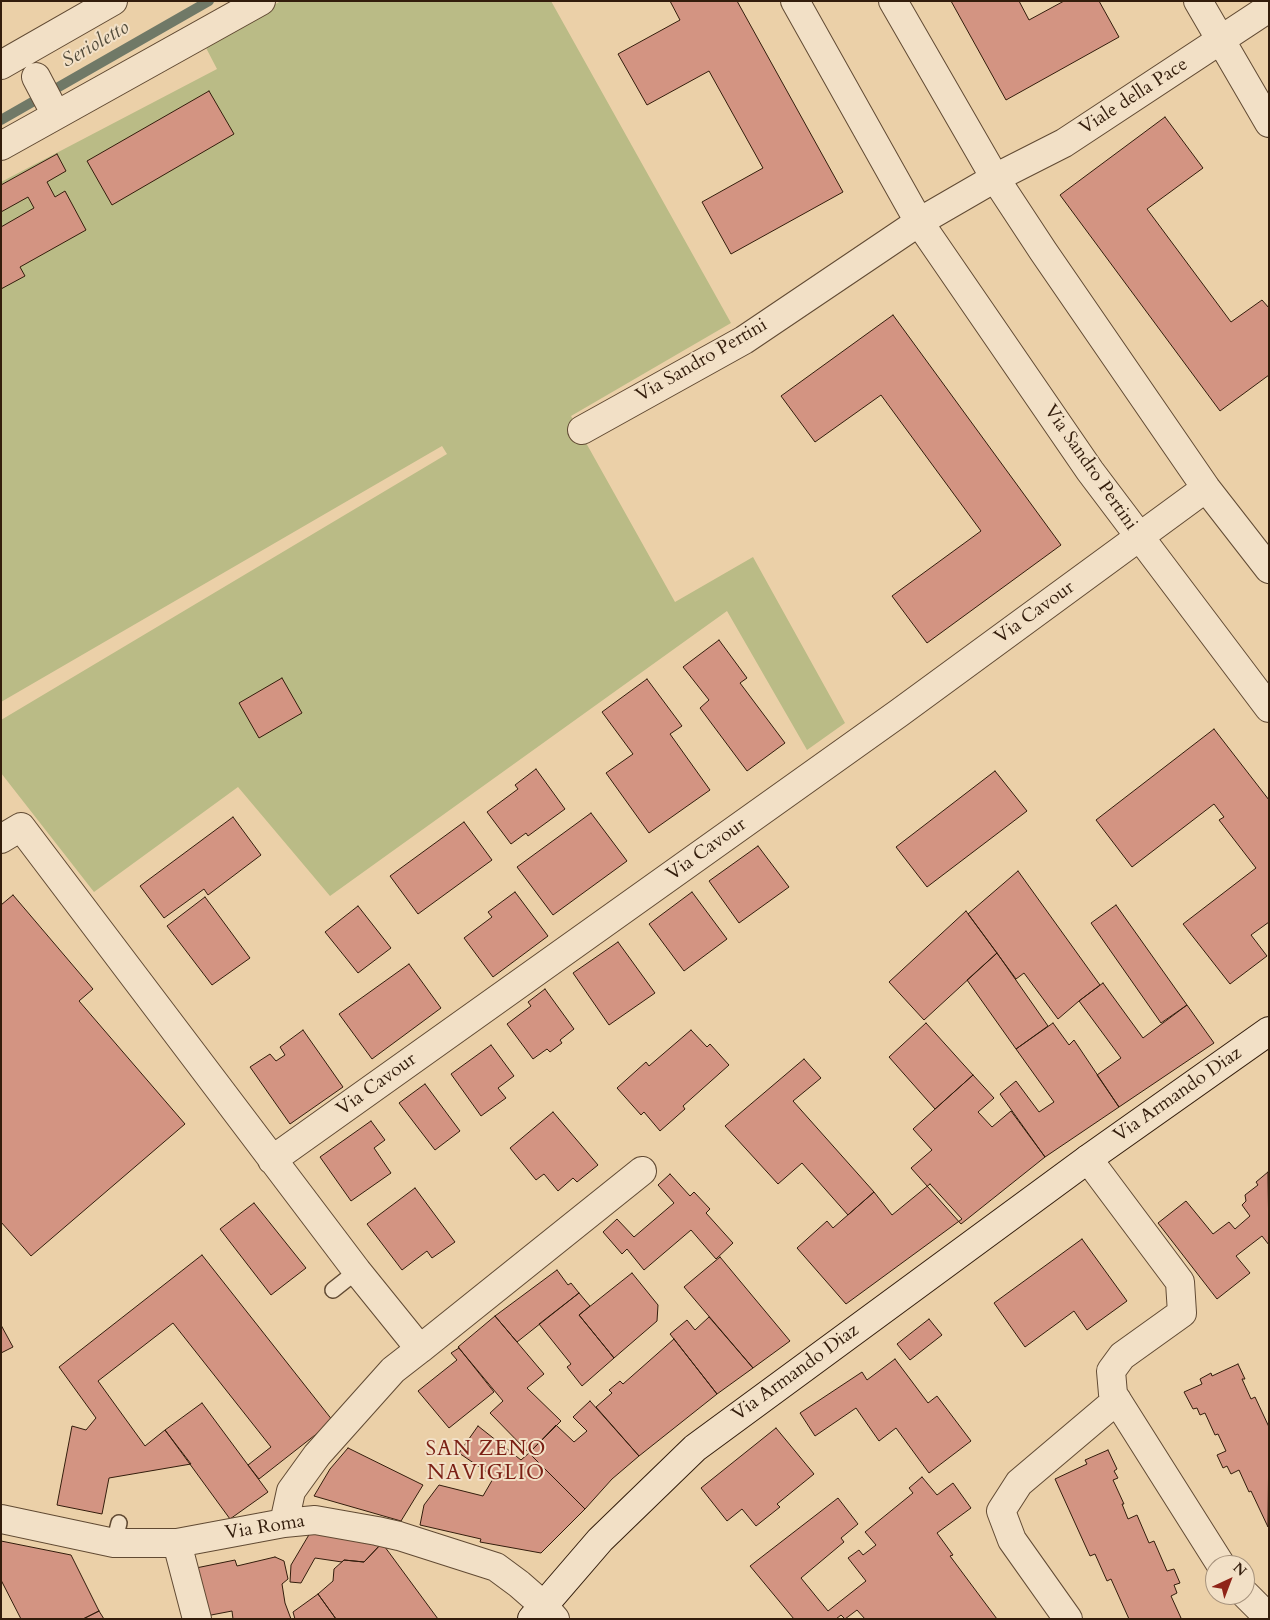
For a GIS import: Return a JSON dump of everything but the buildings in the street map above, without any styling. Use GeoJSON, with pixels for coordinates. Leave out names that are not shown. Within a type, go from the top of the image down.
{"type":"FeatureCollection","features":[{"type":"Feature","properties":{"kind":"street"},"geometry":{"type":"LineString","coordinates":[[1,65],[113,1]]}},
{"type":"Feature","properties":{"kind":"street"},"geometry":{"type":"LineString","coordinates":[[1,146],[46,95],[261,1]]}},
{"type":"Feature","properties":{"kind":"street","name":"Via Sandro Pertini"},"geometry":{"type":"LineString","coordinates":[[795,1],[919,222],[1090,470],[1139,538],[1269,708]]}},
{"type":"Feature","properties":{"kind":"street"},"geometry":{"type":"LineString","coordinates":[[894,1],[995,178],[1042,251],[1206,488],[1269,569]]}},
{"type":"Feature","properties":{"kind":"street"},"geometry":{"type":"LineString","coordinates":[[1198,1],[1269,122]]}},
{"type":"Feature","properties":{"kind":"street","name":"Viale della Pace"},"geometry":{"type":"LineString","coordinates":[[995,178],[1064,143],[1269,8]]}},
{"type":"Feature","properties":{"kind":"street","name":"Via Sandro Pertini"},"geometry":{"type":"LineString","coordinates":[[582,430],[744,340],[919,222],[995,178]]}},
{"type":"Feature","properties":{"kind":"street","name":"Via Cavour"},"geometry":{"type":"LineString","coordinates":[[272,1160],[756,815],[1206,488]]}},
{"type":"Feature","properties":{"kind":"street"},"geometry":{"type":"LineString","coordinates":[[1,839],[21,827],[356,1271],[420,1349]]}},
{"type":"Feature","properties":{"kind":"street","name":"Via Armando Diaz"},"geometry":{"type":"LineString","coordinates":[[544,1614],[600,1540],[695,1448],[1088,1159],[1269,1031]]}},
{"type":"Feature","properties":{"kind":"street"},"geometry":{"type":"LineString","coordinates":[[1088,1159],[1180,1282],[1182,1313],[1122,1356],[1112,1371],[1113,1394],[1215,1555]]}},
{"type":"Feature","properties":{"kind":"street"},"geometry":{"type":"LineString","coordinates":[[284,1523],[290,1491],[317,1455],[393,1370],[642,1171]]}},
{"type":"Feature","properties":{"kind":"street"},"geometry":{"type":"LineString","coordinates":[[1068,1619],[1012,1540],[1001,1511],[1018,1483],[1117,1400]]}},
{"type":"Feature","properties":{"kind":"street","name":"Via Roma"},"geometry":{"type":"LineString","coordinates":[[1,1518],[177,1543],[204,1532],[315,1520],[398,1536],[496,1568],[519,1584],[544,1614]]}},
{"type":"Feature","properties":{"kind":"street"},"geometry":{"type":"LineString","coordinates":[[177,1543],[197,1619]]}},
{"type":"Feature","properties":{"kind":"lane"},"geometry":{"type":"LineString","coordinates":[[333,1290],[356,1271]]}},
{"type":"Feature","properties":{"kind":"green space"},"geometry":{"type":"Polygon","coordinates":[[[281,1],[551,1],[731,323],[571,416],[675,602],[753,557],[845,723],[807,750],[727,611],[330,896],[238,787],[94,892],[1,773],[1,720],[447,454],[442,446],[1,702],[1,182],[217,69],[204,44],[281,1]]]}},
{"type":"Feature","properties":{"kind":"waterway","name":"Serioletto"},"geometry":{"type":"LineString","coordinates":[[1,120],[209,1]]}},
{"type":"Feature","properties":{"kind":"district","name":"SAN ZENO NAVIGLIO"},"geometry":{"type":"Point","coordinates":[486,1462]}}]}
